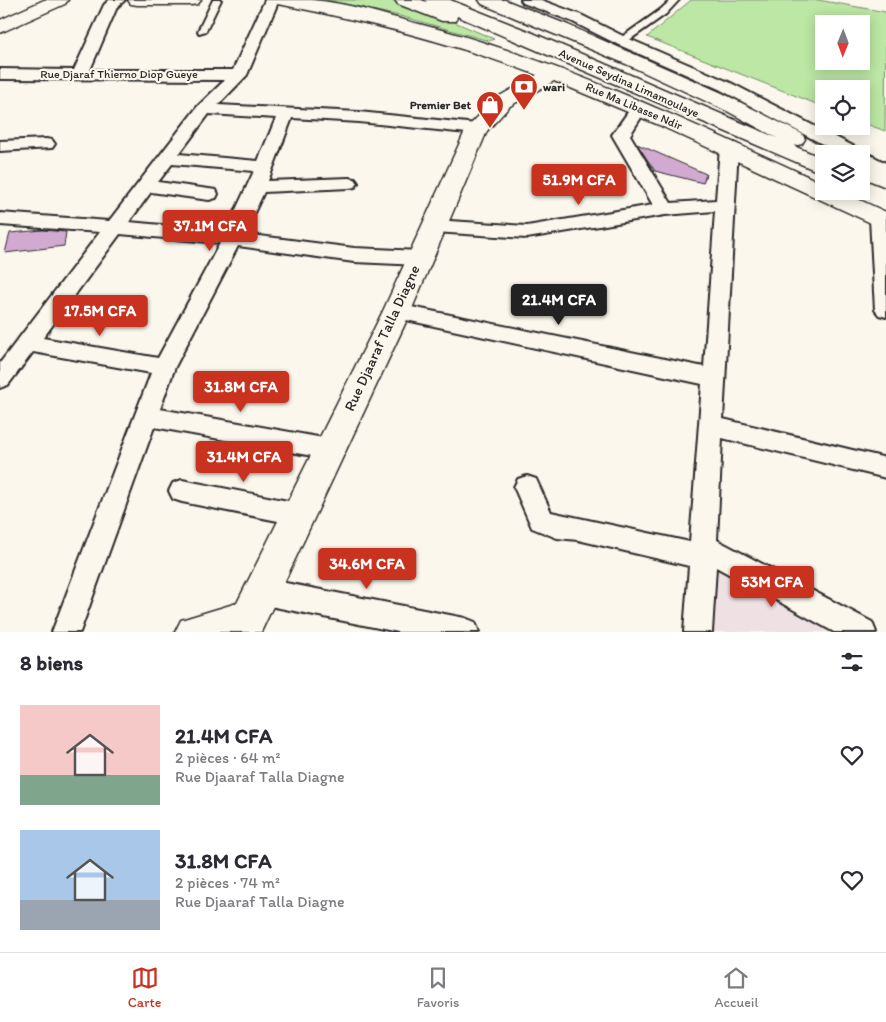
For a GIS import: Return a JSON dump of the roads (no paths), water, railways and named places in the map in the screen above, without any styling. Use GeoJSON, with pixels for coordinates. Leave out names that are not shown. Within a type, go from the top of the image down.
{"type":"FeatureCollection","features":[{"type":"Feature","properties":{"kind":"main road"},"geometry":{"type":"LineString","coordinates":[[0,27],[59,0]]}},
{"type":"Feature","properties":{"kind":"main road"},"geometry":{"type":"LineString","coordinates":[[137,0],[192,0]]}},
{"type":"Feature","properties":{"kind":"main road","name":"Rue Ma Libasse Ndir"},"geometry":{"type":"LineString","coordinates":[[284,0],[312,4],[419,29],[467,42],[554,73],[729,147],[883,221]]}},
{"type":"Feature","properties":{"kind":"main road"},"geometry":{"type":"LineString","coordinates":[[404,0],[494,35],[696,123],[795,148]]}},
{"type":"Feature","properties":{"kind":"main road","name":"Avenue Seydina Limamoulaye"},"geometry":{"type":"LineString","coordinates":[[434,0],[795,148],[815,152]]}},
{"type":"Feature","properties":{"kind":"main road","name":"Avenue Seydina Limamoulaye"},"geometry":{"type":"LineString","coordinates":[[462,0],[795,148],[815,161]]}},
{"type":"Feature","properties":{"kind":"main road"},"geometry":{"type":"LineString","coordinates":[[488,0],[519,11],[754,115],[795,148]]}},
{"type":"Feature","properties":{"kind":"main road","name":"Rue Djaaraf Talla Diagne"},"geometry":{"type":"LineString","coordinates":[[250,613],[397,310],[477,129],[503,102],[554,73]]}},
{"type":"Feature","properties":{"kind":"main road"},"geometry":{"type":"LineString","coordinates":[[870,172],[886,180]]}},
{"type":"Feature","properties":{"kind":"main road"},"geometry":{"type":"LineString","coordinates":[[870,188],[886,195]]}},
{"type":"Feature","properties":{"kind":"main road"},"geometry":{"type":"LineString","coordinates":[[194,632],[250,613]]}},
{"type":"Feature","properties":{"kind":"street"},"geometry":{"type":"LineString","coordinates":[[80,74],[112,4],[118,0]]}},
{"type":"Feature","properties":{"kind":"street"},"geometry":{"type":"LineString","coordinates":[[0,379],[204,109],[239,74],[272,0]]}},
{"type":"Feature","properties":{"kind":"street"},"geometry":{"type":"LineString","coordinates":[[528,0],[576,18],[622,41],[725,86],[838,145]]}},
{"type":"Feature","properties":{"kind":"street","name":"Rue Djaraf Thierno Diop Gueye"},"geometry":{"type":"LineString","coordinates":[[0,74],[239,74]]}},
{"type":"Feature","properties":{"kind":"street"},"geometry":{"type":"LineString","coordinates":[[639,108],[621,135],[665,209]]}},
{"type":"Feature","properties":{"kind":"street"},"geometry":{"type":"LineString","coordinates":[[204,109],[286,112],[477,129]]}},
{"type":"Feature","properties":{"kind":"street"},"geometry":{"type":"LineString","coordinates":[[66,632],[164,367],[220,263],[230,237],[261,177],[286,112]]}},
{"type":"Feature","properties":{"kind":"street"},"geometry":{"type":"LineString","coordinates":[[0,146],[46,144]]}},
{"type":"Feature","properties":{"kind":"street"},"geometry":{"type":"LineString","coordinates":[[698,632],[729,147]]}},
{"type":"Feature","properties":{"kind":"street"},"geometry":{"type":"LineString","coordinates":[[167,158],[261,177],[350,183]]}},
{"type":"Feature","properties":{"kind":"street"},"geometry":{"type":"LineString","coordinates":[[870,162],[886,170]]}},
{"type":"Feature","properties":{"kind":"street"},"geometry":{"type":"LineString","coordinates":[[146,186],[209,194]]}},
{"type":"Feature","properties":{"kind":"street"},"geometry":{"type":"LineString","coordinates":[[434,226],[527,232],[665,209],[725,205]]}},
{"type":"Feature","properties":{"kind":"street"},"geometry":{"type":"LineString","coordinates":[[0,219],[116,226],[230,237],[284,247],[354,255],[420,258]]}},
{"type":"Feature","properties":{"kind":"street"},"geometry":{"type":"LineString","coordinates":[[883,221],[886,310]]}},
{"type":"Feature","properties":{"kind":"street"},"geometry":{"type":"LineString","coordinates":[[397,310],[714,378]]}},
{"type":"Feature","properties":{"kind":"street"},"geometry":{"type":"LineString","coordinates":[[29,343],[164,367]]}},
{"type":"Feature","properties":{"kind":"street"},"geometry":{"type":"LineString","coordinates":[[146,416],[329,449]]}},
{"type":"Feature","properties":{"kind":"street"},"geometry":{"type":"LineString","coordinates":[[711,426],[886,468]]}},
{"type":"Feature","properties":{"kind":"street"},"geometry":{"type":"LineString","coordinates":[[527,487],[542,520],[556,527],[578,529],[703,551],[862,632]]}},
{"type":"Feature","properties":{"kind":"street"},"geometry":{"type":"LineString","coordinates":[[182,491],[298,514]]}},
{"type":"Feature","properties":{"kind":"street"},"geometry":{"type":"LineString","coordinates":[[250,613],[466,632]]}},
{"type":"Feature","properties":{"kind":"lane"},"geometry":{"type":"LineString","coordinates":[[202,32],[217,0]]}},
{"type":"Feature","properties":{"kind":"lane"},"geometry":{"type":"LineString","coordinates":[[622,41],[663,12],[675,0]]}},
{"type":"Feature","properties":{"kind":"place","name":"wari"},"geometry":{"type":"Point","coordinates":[524,111]}},
{"type":"Feature","properties":{"kind":"place","name":"Premier Bet"},"geometry":{"type":"Point","coordinates":[490,129]}}]}
